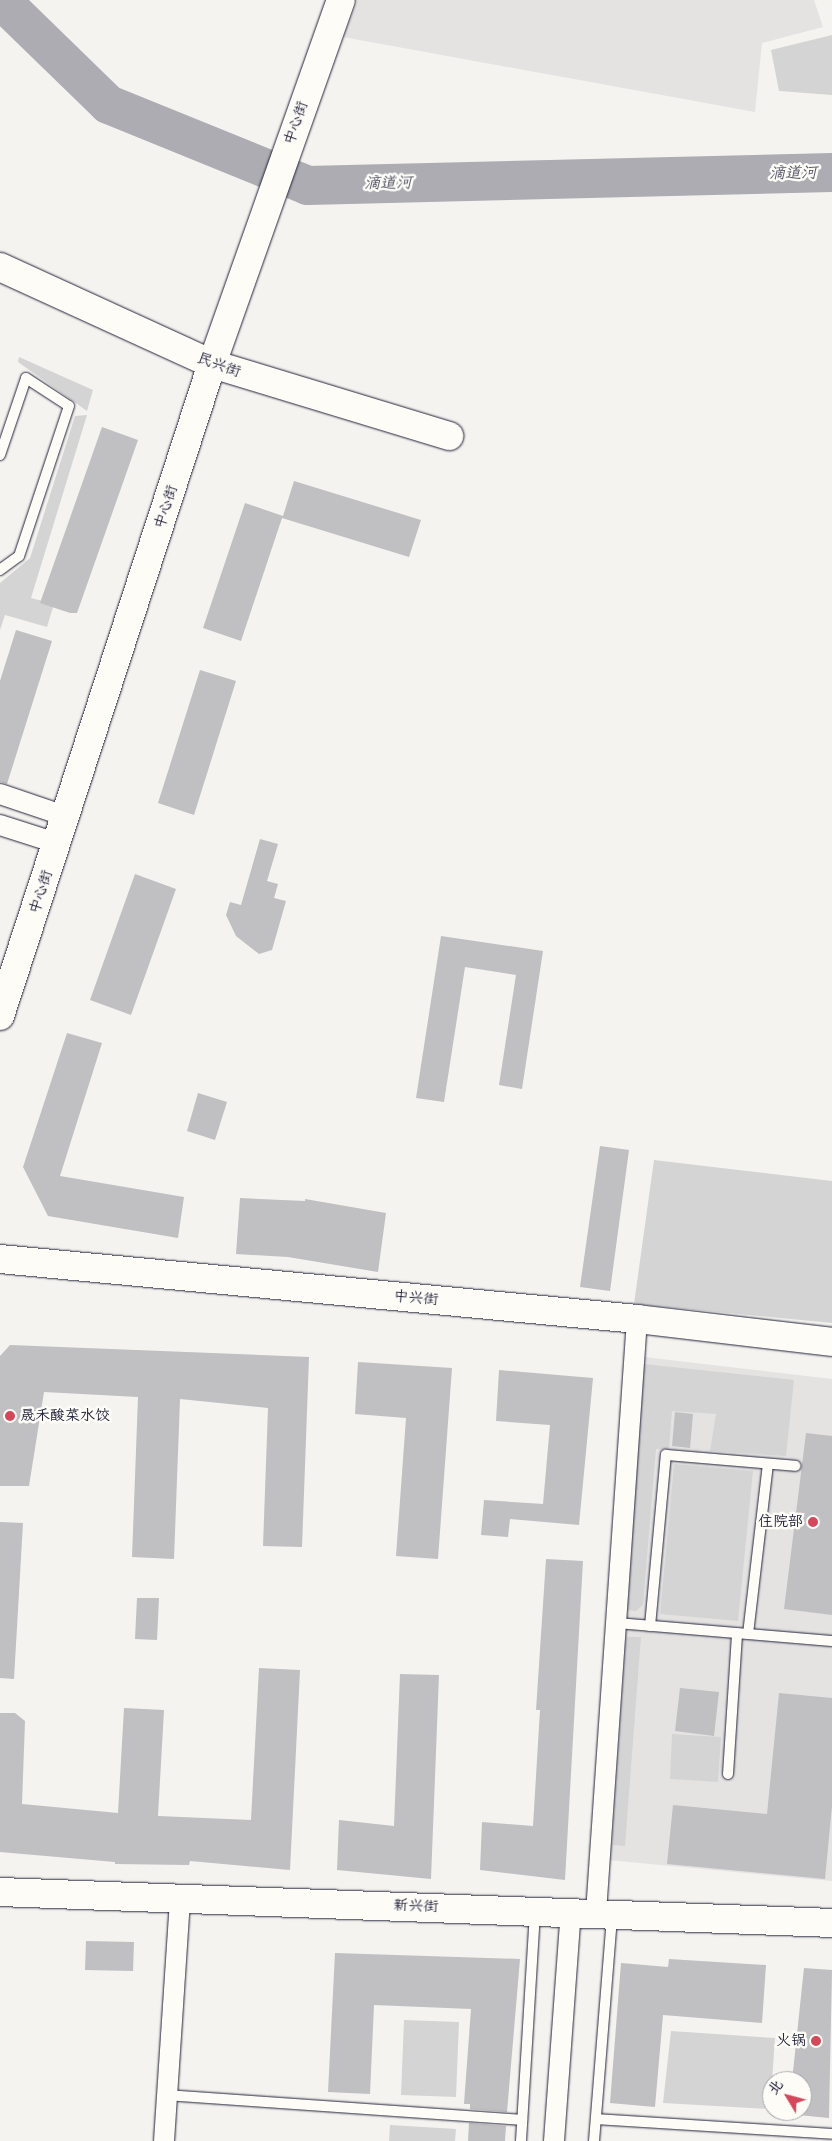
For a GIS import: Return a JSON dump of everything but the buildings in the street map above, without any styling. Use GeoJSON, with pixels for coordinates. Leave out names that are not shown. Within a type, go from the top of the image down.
{"type":"FeatureCollection","features":[{"type":"Feature","properties":{"kind":"street","name":"中心街"},"geometry":{"type":"LineString","coordinates":[[0,1016],[212,364],[319,59],[342,0]]}},
{"type":"Feature","properties":{"kind":"street","name":"民兴街"},"geometry":{"type":"LineString","coordinates":[[0,268],[212,364],[449,436]]}},
{"type":"Feature","properties":{"kind":"street"},"geometry":{"type":"LineString","coordinates":[[0,794],[65,816]]}},
{"type":"Feature","properties":{"kind":"street"},"geometry":{"type":"LineString","coordinates":[[0,825],[56,843]]}},
{"type":"Feature","properties":{"kind":"street","name":"中兴街"},"geometry":{"type":"LineString","coordinates":[[0,1259],[638,1319],[832,1342]]}},
{"type":"Feature","properties":{"kind":"street"},"geometry":{"type":"LineString","coordinates":[[554,2141],[593,1913],[638,1319]]}},
{"type":"Feature","properties":{"kind":"street","name":"新兴街"},"geometry":{"type":"LineString","coordinates":[[0,1892],[535,1910],[832,1923]]}},
{"type":"Feature","properties":{"kind":"street"},"geometry":{"type":"LineString","coordinates":[[164,2141],[180,1898]]}},
{"type":"Feature","properties":{"kind":"lane"},"geometry":{"type":"LineString","coordinates":[[0,455],[26,378],[69,406],[19,556],[0,570]]}},
{"type":"Feature","properties":{"kind":"lane"},"geometry":{"type":"LineString","coordinates":[[650,1626],[666,1455],[796,1466]]}},
{"type":"Feature","properties":{"kind":"lane"},"geometry":{"type":"LineString","coordinates":[[728,1774],[743,1634],[768,1464]]}},
{"type":"Feature","properties":{"kind":"lane"},"geometry":{"type":"LineString","coordinates":[[616,1623],[832,1641]]}},
{"type":"Feature","properties":{"kind":"lane"},"geometry":{"type":"LineString","coordinates":[[521,2141],[535,1910]]}},
{"type":"Feature","properties":{"kind":"lane"},"geometry":{"type":"LineString","coordinates":[[593,1913],[596,2119],[594,2141]]}},
{"type":"Feature","properties":{"kind":"lane"},"geometry":{"type":"LineString","coordinates":[[167,2095],[522,2120]]}},
{"type":"Feature","properties":{"kind":"lane"},"geometry":{"type":"LineString","coordinates":[[596,2119],[832,2134]]}},
{"type":"Feature","properties":{"kind":"shaded area"},"geometry":{"type":"Polygon","coordinates":[[[358,0],[814,0],[823,27],[762,43],[755,112],[343,37],[358,0]]]}},
{"type":"Feature","properties":{"kind":"shaded area"},"geometry":{"type":"Polygon","coordinates":[[[832,35],[832,95],[779,91],[771,50],[832,35]]]}},
{"type":"Feature","properties":{"kind":"shaded area"},"geometry":{"type":"Polygon","coordinates":[[[19,357],[93,390],[87,411],[18,362],[19,357]]]}},
{"type":"Feature","properties":{"kind":"shaded area"},"geometry":{"type":"Polygon","coordinates":[[[87,415],[31,598],[54,604],[47,627],[5,615],[0,630],[0,583],[30,558],[75,416],[87,415]]]}},
{"type":"Feature","properties":{"kind":"shaded area"},"geometry":{"type":"Polygon","coordinates":[[[654,1160],[832,1181],[832,1323],[634,1304],[654,1160]]]}},
{"type":"Feature","properties":{"kind":"shaded area"},"geometry":{"type":"Polygon","coordinates":[[[644,1357],[832,1379],[832,1881],[608,1860],[644,1357]]]}},
{"type":"Feature","properties":{"kind":"shaded area"},"geometry":{"type":"Polygon","coordinates":[[[644,1364],[794,1380],[786,1456],[710,1451],[716,1414],[672,1411],[669,1449],[656,1449],[643,1605],[636,1611],[627,1610],[644,1364]]]}},
{"type":"Feature","properties":{"kind":"shaded area"},"geometry":{"type":"Polygon","coordinates":[[[674,1464],[753,1471],[738,1621],[660,1614],[674,1464]]]}},
{"type":"Feature","properties":{"kind":"shaded area"},"geometry":{"type":"Polygon","coordinates":[[[626,1637],[641,1637],[625,1846],[612,1845],[626,1637]]]}},
{"type":"Feature","properties":{"kind":"shaded area"},"geometry":{"type":"Polygon","coordinates":[[[672,1734],[721,1737],[718,1782],[670,1779],[672,1734]]]}},
{"type":"Feature","properties":{"kind":"shaded area"},"geometry":{"type":"Polygon","coordinates":[[[404,2020],[459,2022],[456,2097],[401,2095],[404,2020]]]}},
{"type":"Feature","properties":{"kind":"shaded area"},"geometry":{"type":"Polygon","coordinates":[[[671,2031],[775,2038],[773,2071],[762,2071],[762,2109],[663,2103],[671,2031]]]}},
{"type":"Feature","properties":{"kind":"shaded area"},"geometry":{"type":"Polygon","coordinates":[[[390,2125],[456,2129],[455,2141],[389,2141],[390,2125]]]}},
{"type":"Feature","properties":{"kind":"waterway","name":"滴道河"},"geometry":{"type":"LineString","coordinates":[[1,0],[108,104],[307,185],[832,172]]}},
{"type":"Feature","properties":{"kind":"place","name":"晟禾酸菜水饺"},"geometry":{"type":"Point","coordinates":[10,1416]}},
{"type":"Feature","properties":{"kind":"place","name":"住院部"},"geometry":{"type":"Point","coordinates":[813,1522]}},
{"type":"Feature","properties":{"kind":"place","name":"火锅"},"geometry":{"type":"Point","coordinates":[816,2041]}}]}
